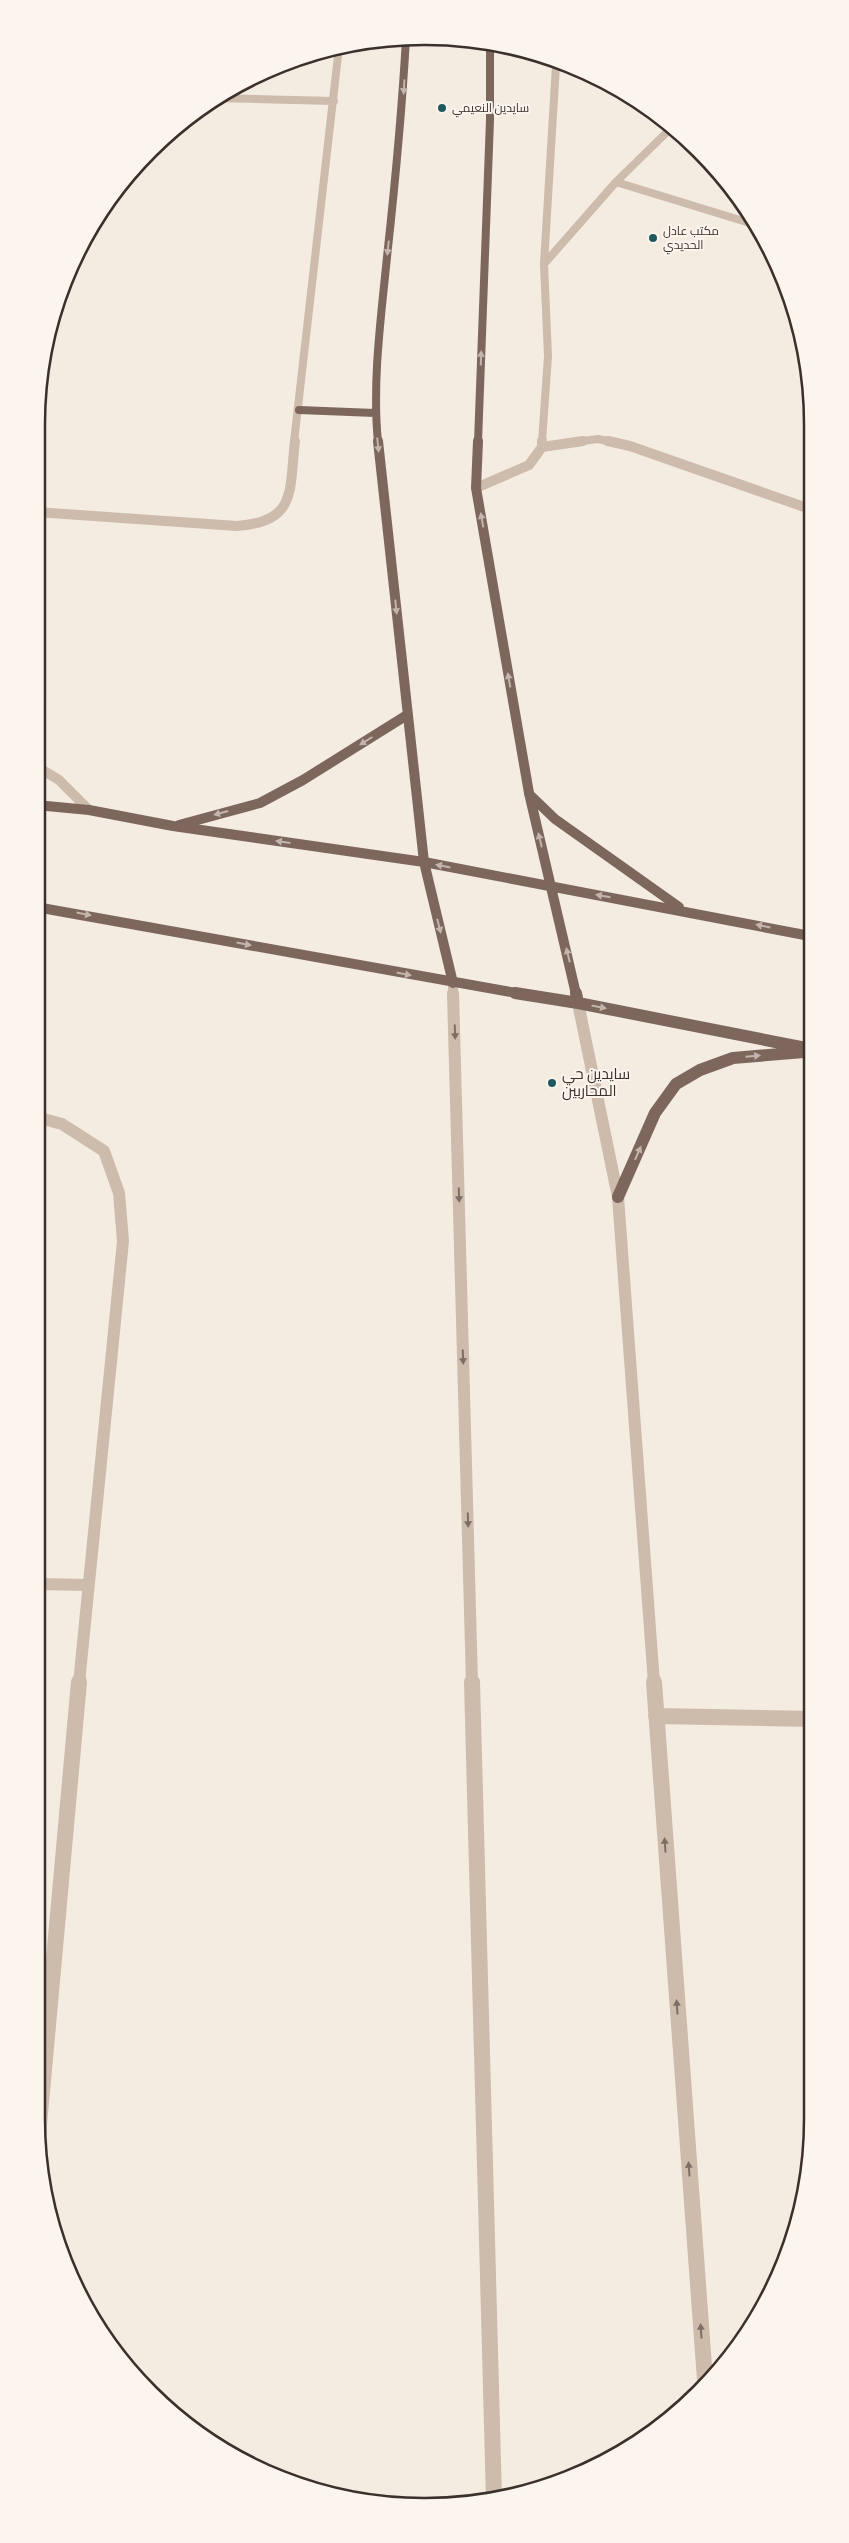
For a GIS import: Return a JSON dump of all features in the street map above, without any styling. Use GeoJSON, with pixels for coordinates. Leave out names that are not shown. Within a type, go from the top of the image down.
{"type":"FeatureCollection","features":[{"type":"Feature","properties":{"kind":"main road"},"geometry":{"type":"LineString","coordinates":[[406,46],[402,119],[383,296],[375,413],[424,862],[453,984]]}},
{"type":"Feature","properties":{"kind":"main road"},"geometry":{"type":"LineString","coordinates":[[490,51],[490,120],[476,488],[529,793],[578,1002]]}},
{"type":"Feature","properties":{"kind":"main road"},"geometry":{"type":"LineString","coordinates":[[299,410],[375,413]]}},
{"type":"Feature","properties":{"kind":"main road"},"geometry":{"type":"LineString","coordinates":[[173,826],[260,803],[303,780],[407,715]]}},
{"type":"Feature","properties":{"kind":"main road"},"geometry":{"type":"LineString","coordinates":[[529,793],[556,819],[683,910]]}},
{"type":"Feature","properties":{"kind":"main road"},"geometry":{"type":"LineString","coordinates":[[45,806],[89,810],[173,826],[424,862],[683,910],[804,935]]}},
{"type":"Feature","properties":{"kind":"main road"},"geometry":{"type":"LineString","coordinates":[[45,909],[453,984],[578,1002],[804,1049]]}},
{"type":"Feature","properties":{"kind":"main road"},"geometry":{"type":"LineString","coordinates":[[618,1197],[655,1113],[676,1084],[700,1070],[733,1058],[804,1051]]}},
{"type":"Feature","properties":{"kind":"street"},"geometry":{"type":"LineString","coordinates":[[45,513],[237,526],[265,522],[284,509],[288,500],[299,410],[334,101],[337,55]]}},
{"type":"Feature","properties":{"kind":"street"},"geometry":{"type":"LineString","coordinates":[[476,488],[529,465],[542,447],[548,356],[544,264],[556,69]]}},
{"type":"Feature","properties":{"kind":"street"},"geometry":{"type":"LineString","coordinates":[[231,98],[334,101]]}},
{"type":"Feature","properties":{"kind":"street"},"geometry":{"type":"LineString","coordinates":[[544,264],[616,182],[667,132]]}},
{"type":"Feature","properties":{"kind":"street"},"geometry":{"type":"LineString","coordinates":[[616,182],[745,221]]}},
{"type":"Feature","properties":{"kind":"street"},"geometry":{"type":"LineString","coordinates":[[542,447],[598,439],[630,446],[804,507]]}},
{"type":"Feature","properties":{"kind":"street"},"geometry":{"type":"LineString","coordinates":[[45,771],[59,780],[89,810]]}},
{"type":"Feature","properties":{"kind":"street"},"geometry":{"type":"LineString","coordinates":[[453,984],[494,2492]]}},
{"type":"Feature","properties":{"kind":"street"},"geometry":{"type":"LineString","coordinates":[[578,1002],[618,1197],[704,2376]]}},
{"type":"Feature","properties":{"kind":"street"},"geometry":{"type":"LineString","coordinates":[[45,1119],[62,1124],[104,1151],[118,1193],[123,1241],[88,1585],[45,2059]]}},
{"type":"Feature","properties":{"kind":"street"},"geometry":{"type":"LineString","coordinates":[[45,1584],[88,1585]]}},
{"type":"Feature","properties":{"kind":"street"},"geometry":{"type":"LineString","coordinates":[[656,1716],[804,1719]]}},
{"type":"Feature","properties":{"kind":"place","name":"سايدين النعيمي"},"geometry":{"type":"Point","coordinates":[442,108]}},
{"type":"Feature","properties":{"kind":"place","name":"مكتب عادل الحديدي"},"geometry":{"type":"Point","coordinates":[653,238]}},
{"type":"Feature","properties":{"kind":"place","name":"سايدين حي المحاربين"},"geometry":{"type":"Point","coordinates":[552,1083]}}]}
